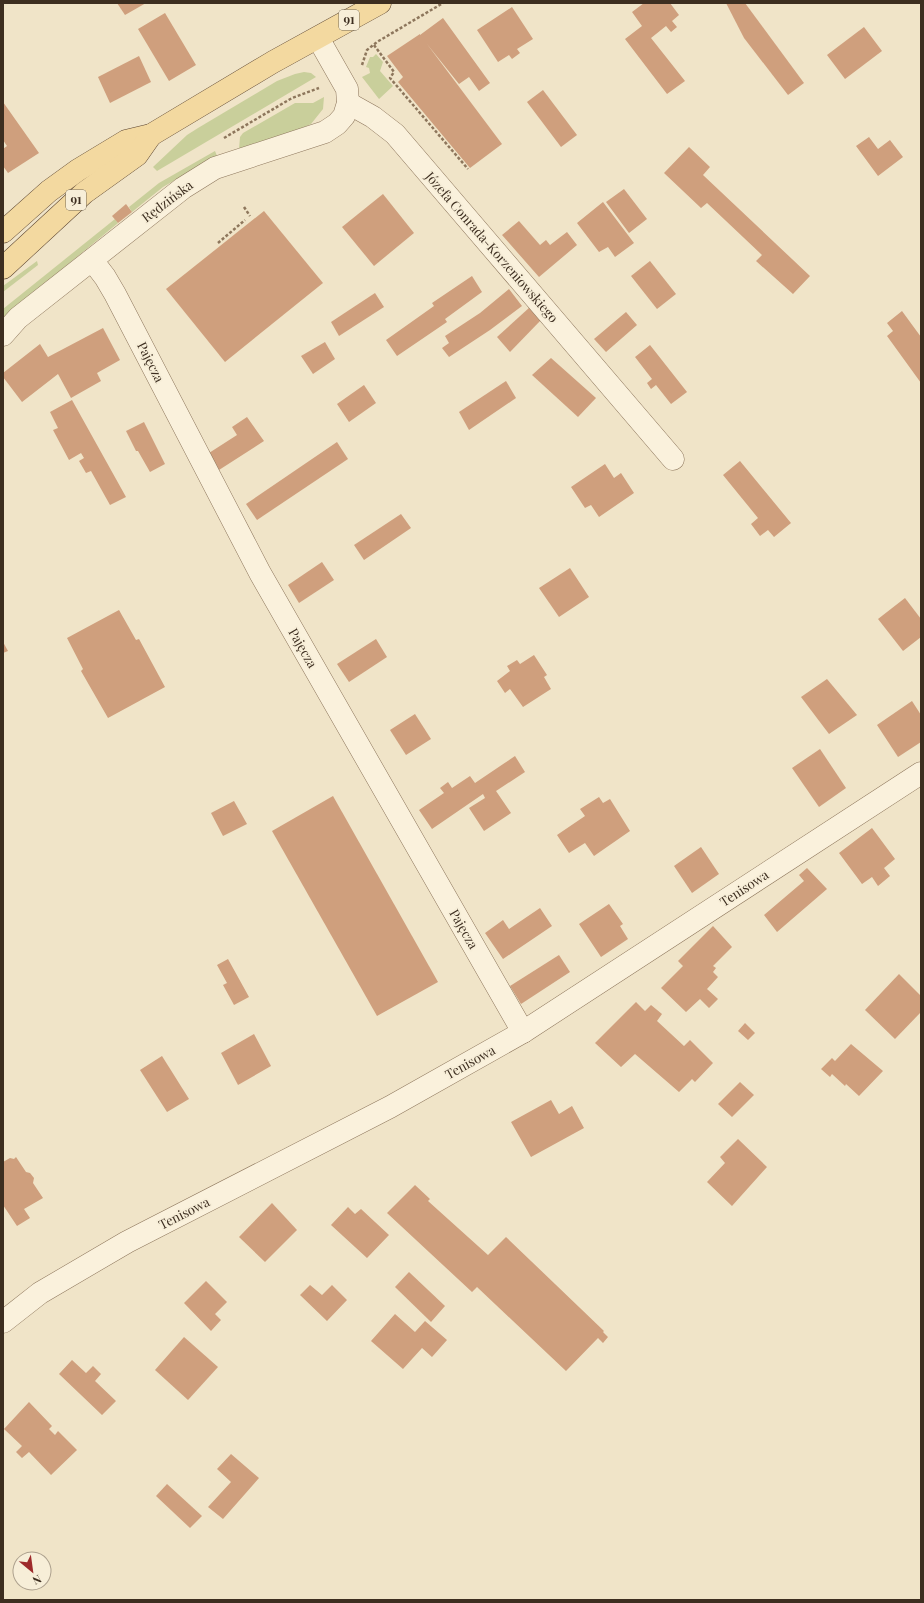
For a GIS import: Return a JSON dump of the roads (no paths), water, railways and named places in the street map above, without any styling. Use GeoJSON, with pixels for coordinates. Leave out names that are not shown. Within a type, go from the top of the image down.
{"type":"FeatureCollection","features":[{"type":"Feature","properties":{"kind":"main road","name":"91"},"geometry":{"type":"LineString","coordinates":[[3,232],[50,191],[78,170],[126,141],[151,135],[273,62],[380,3]]}},
{"type":"Feature","properties":{"kind":"main road","name":"91"},"geometry":{"type":"LineString","coordinates":[[3,268],[84,194],[137,155],[151,135]]}},
{"type":"Feature","properties":{"kind":"street"},"geometry":{"type":"LineString","coordinates":[[318,38],[347,89],[348,103]]}},
{"type":"Feature","properties":{"kind":"street","name":"Rędzińska"},"geometry":{"type":"LineString","coordinates":[[3,335],[18,318],[183,188],[215,168],[325,132],[338,124],[344,116],[348,103]]}},
{"type":"Feature","properties":{"kind":"street","name":"Józefa Conrada-Korzeniowskiego"},"geometry":{"type":"LineString","coordinates":[[348,103],[373,117],[395,134],[673,459]]}},
{"type":"Feature","properties":{"kind":"street","name":"Pajęcza"},"geometry":{"type":"LineString","coordinates":[[92,260],[106,277],[260,573],[523,1032]]}},
{"type":"Feature","properties":{"kind":"street","name":"Tenisowa"},"geometry":{"type":"LineString","coordinates":[[3,1322],[40,1293],[127,1242],[390,1107],[523,1032],[921,773]]}}]}
